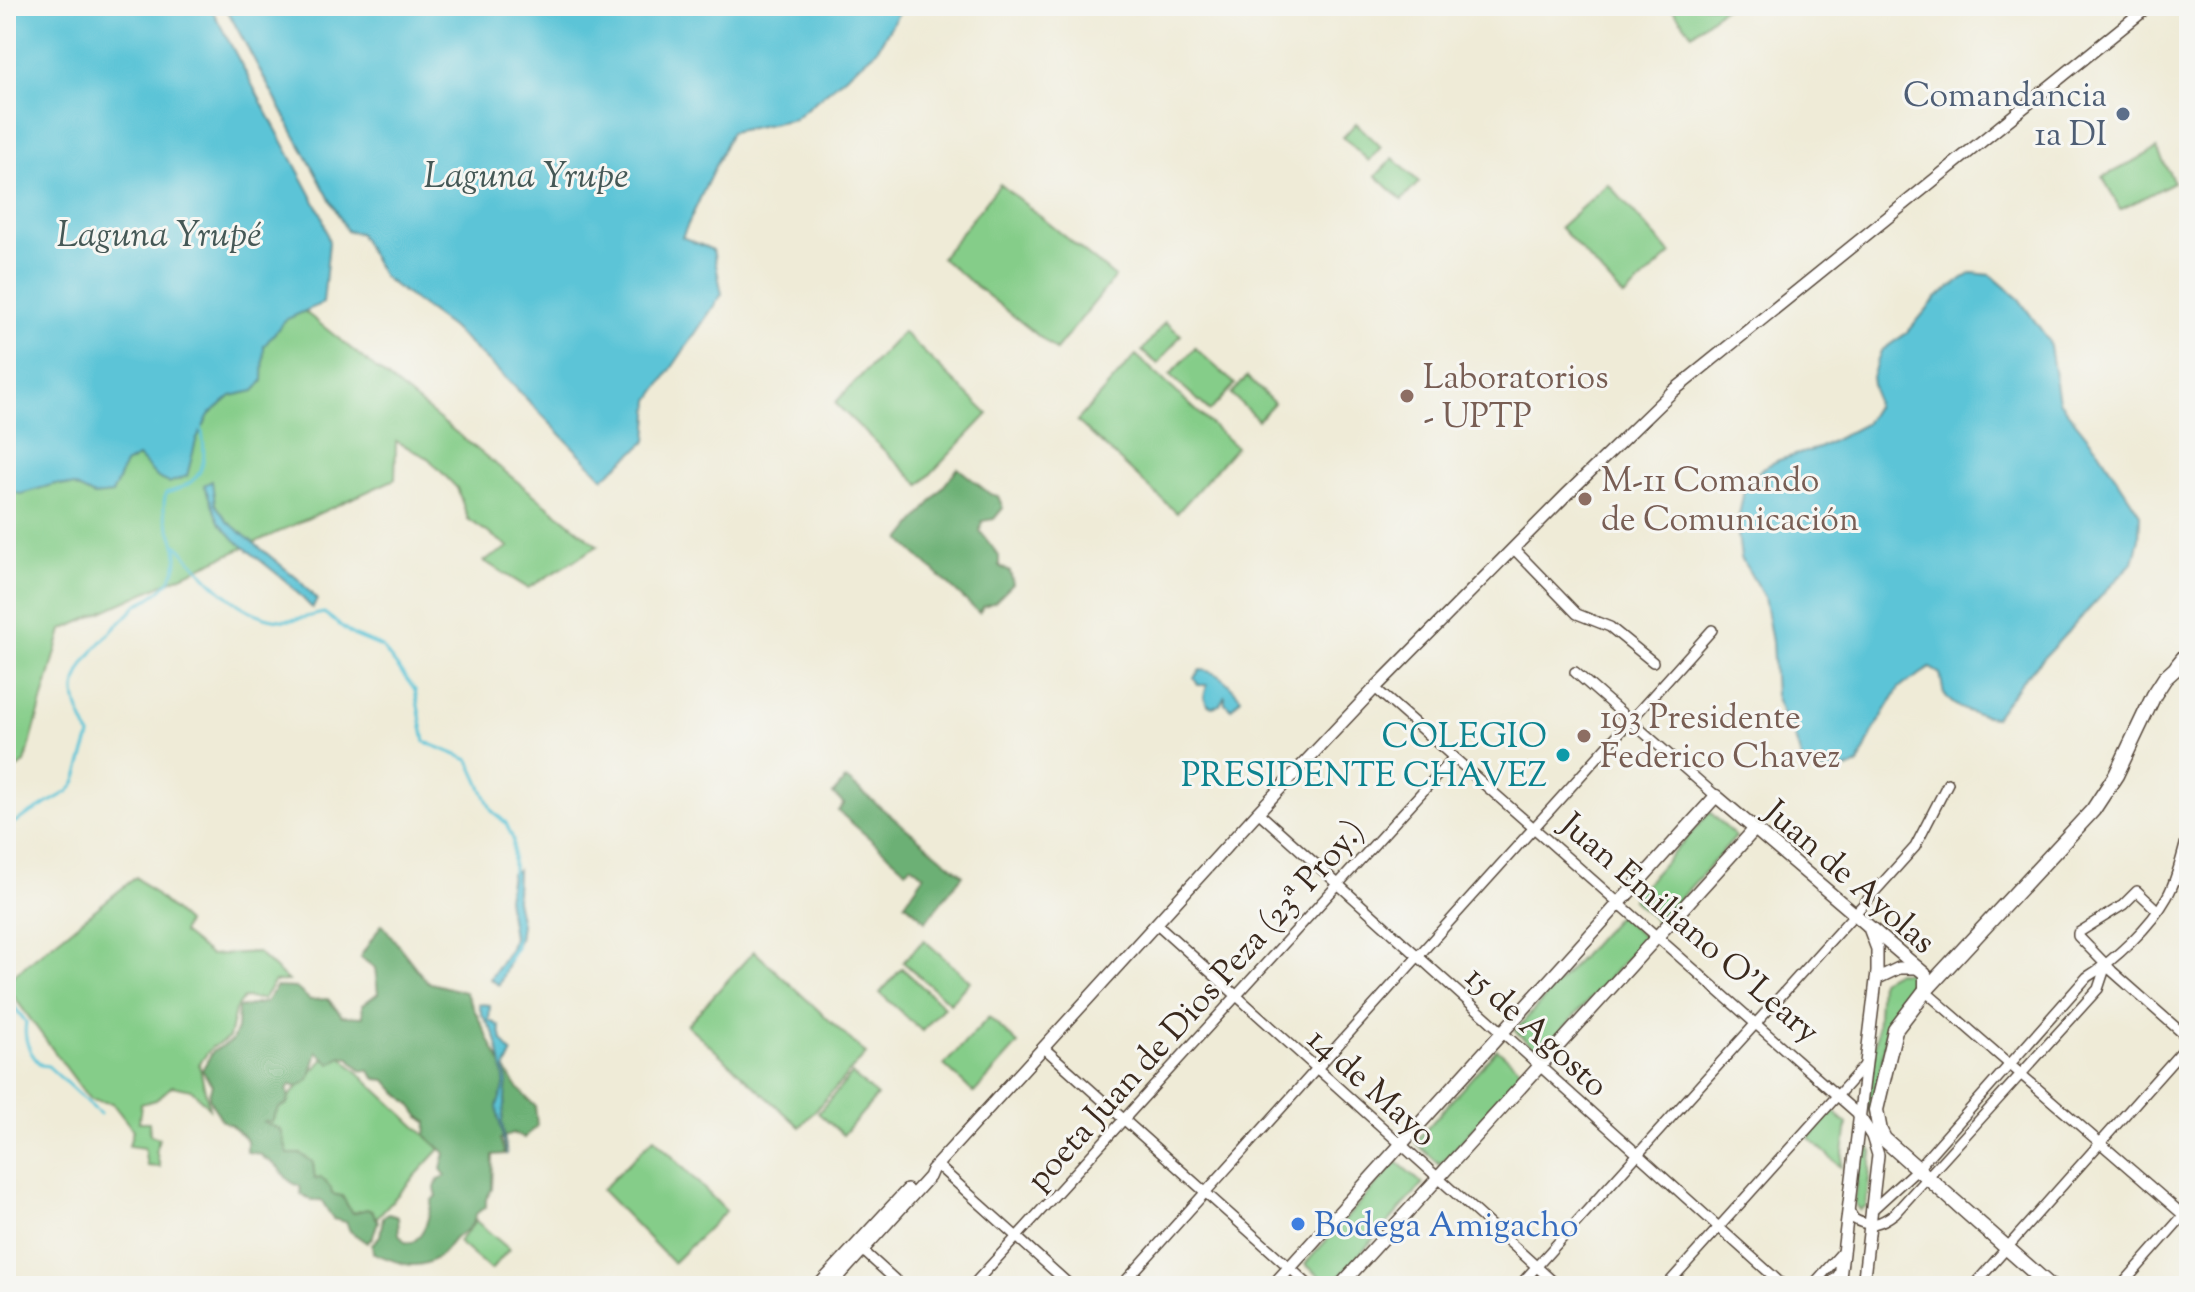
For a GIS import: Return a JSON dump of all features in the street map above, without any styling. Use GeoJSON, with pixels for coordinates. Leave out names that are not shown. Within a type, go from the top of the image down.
{"type":"FeatureCollection","features":[{"type":"Feature","properties":{"kind":"main road"},"geometry":{"type":"LineString","coordinates":[[2050,1286],[1884,1139],[1876,1110],[1889,1048],[1895,1030],[1925,991],[2093,810],[2120,768],[2154,695],[2189,651]]}},
{"type":"Feature","properties":{"kind":"main road"},"geometry":{"type":"LineString","coordinates":[[1273,1286],[1716,796]]}},
{"type":"Feature","properties":{"kind":"main road","name":"Juan de Ayolas"},"geometry":{"type":"LineString","coordinates":[[1716,796],[1922,971],[1925,991]]}},
{"type":"Feature","properties":{"kind":"main road"},"geometry":{"type":"LineString","coordinates":[[1340,1286],[1754,830]]}},
{"type":"Feature","properties":{"kind":"main road"},"geometry":{"type":"LineString","coordinates":[[1922,971],[1934,975],[1945,969]]}},
{"type":"Feature","properties":{"kind":"street"},"geometry":{"type":"LineString","coordinates":[[818,1286],[929,1177],[934,1167],[1098,986],[1375,688],[1672,392],[2149,6]]}},
{"type":"Feature","properties":{"kind":"street"},"geometry":{"type":"LineString","coordinates":[[1513,548],[1577,614],[1610,627],[1653,662]]}},
{"type":"Feature","properties":{"kind":"street"},"geometry":{"type":"LineString","coordinates":[[1121,1286],[1712,630]]}},
{"type":"Feature","properties":{"kind":"street","name":"Juan de Ayolas"},"geometry":{"type":"LineString","coordinates":[[1575,672],[1716,796]]}},
{"type":"Feature","properties":{"kind":"street","name":"Juan Emiliano O'Leary"},"geometry":{"type":"LineString","coordinates":[[1375,688],[1859,1115]]}},
{"type":"Feature","properties":{"kind":"street"},"geometry":{"type":"LineString","coordinates":[[2189,735],[2189,744]]}},
{"type":"Feature","properties":{"kind":"street","name":"poeta Juan de Dios Peza (23ª Proy.)"},"geometry":{"type":"LineString","coordinates":[[972,1286],[1454,757]]}},
{"type":"Feature","properties":{"kind":"street"},"geometry":{"type":"LineString","coordinates":[[1519,1286],[1915,847],[1948,783]]}},
{"type":"Feature","properties":{"kind":"street","name":"15 de Agosto"},"geometry":{"type":"LineString","coordinates":[[1258,812],[1784,1286]]}},
{"type":"Feature","properties":{"kind":"street"},"geometry":{"type":"LineString","coordinates":[[1848,1209],[1854,1219],[1886,1220],[2010,1064],[2087,977],[2106,965],[2158,911],[2169,895],[2189,831]]}},
{"type":"Feature","properties":{"kind":"street"},"geometry":{"type":"LineString","coordinates":[[1973,1286],[2189,1041],[2079,938],[2078,933],[2123,905],[2137,891],[2158,911]]}},
{"type":"Feature","properties":{"kind":"street","name":"14 de Mayo"},"geometry":{"type":"LineString","coordinates":[[1156,923],[1558,1286]]}},
{"type":"Feature","properties":{"kind":"street"},"geometry":{"type":"LineString","coordinates":[[1839,1286],[1876,979],[1877,949],[1869,928]]}},
{"type":"Feature","properties":{"kind":"street"},"geometry":{"type":"LineString","coordinates":[[1870,1218],[1922,1172],[2020,1073],[2098,989],[2106,965]]}},
{"type":"Feature","properties":{"kind":"street"},"geometry":{"type":"LineString","coordinates":[[1876,979],[1899,968],[1922,971]]}},
{"type":"Feature","properties":{"kind":"street","name":"Juan de Ayolas"},"geometry":{"type":"LineString","coordinates":[[1925,991],[2099,1144],[2187,1215]]}},
{"type":"Feature","properties":{"kind":"street"},"geometry":{"type":"LineString","coordinates":[[1044,1048],[1310,1286]]}},
{"type":"Feature","properties":{"kind":"street"},"geometry":{"type":"LineString","coordinates":[[1666,1286],[1864,1066]]}},
{"type":"Feature","properties":{"kind":"street"},"geometry":{"type":"LineString","coordinates":[[1859,1115],[1872,1136],[1878,1155],[1863,1286]]}},
{"type":"Feature","properties":{"kind":"street"},"geometry":{"type":"LineString","coordinates":[[934,1167],[1071,1286]]}},
{"type":"Feature","properties":{"kind":"street"},"geometry":{"type":"LineString","coordinates":[[2121,1286],[2187,1215]]}},
{"type":"Feature","properties":{"kind":"street"},"geometry":{"type":"LineString","coordinates":[[830,1286],[859,1248]]}},
{"type":"Feature","properties":{"kind":"street"},"geometry":{"type":"LineString","coordinates":[[859,1248],[902,1286]]}},
{"type":"Feature","properties":{"kind":"street"},"geometry":{"type":"LineString","coordinates":[[1812,1286],[1844,1250]]}},
{"type":"Feature","properties":{"kind":"street"},"geometry":{"type":"LineString","coordinates":[[1828,1286],[1841,1272]]}},
{"type":"Feature","properties":{"kind":"green space"},"geometry":{"type":"Polygon","coordinates":[[[1670,6],[1726,6],[1692,34],[1670,6]]]}},
{"type":"Feature","properties":{"kind":"green space"},"geometry":{"type":"Polygon","coordinates":[[[6,73],[598,546],[528,588],[484,561],[509,547],[468,519],[457,488],[428,458],[396,441],[395,479],[62,630],[25,763],[6,774],[6,73]]]}},
{"type":"Feature","properties":{"kind":"green space"},"geometry":{"type":"Polygon","coordinates":[[[1356,123],[1381,147],[1369,161],[1343,137],[1356,123]]]}},
{"type":"Feature","properties":{"kind":"green space"},"geometry":{"type":"Polygon","coordinates":[[[2157,149],[2174,182],[2120,210],[2103,177],[2157,149]]]}},
{"type":"Feature","properties":{"kind":"green space"},"geometry":{"type":"Polygon","coordinates":[[[1393,158],[1419,182],[1402,200],[1376,176],[1393,158]]]}},
{"type":"Feature","properties":{"kind":"green space"},"geometry":{"type":"Polygon","coordinates":[[[1000,184],[1115,277],[1056,350],[941,258],[1000,184]]]}},
{"type":"Feature","properties":{"kind":"green space"},"geometry":{"type":"Polygon","coordinates":[[[1608,184],[1671,254],[1624,297],[1560,227],[1608,184]]]}},
{"type":"Feature","properties":{"kind":"green space"},"geometry":{"type":"Polygon","coordinates":[[[1165,322],[1181,335],[1158,364],[1142,351],[1165,322]]]}},
{"type":"Feature","properties":{"kind":"green space"},"geometry":{"type":"Polygon","coordinates":[[[903,332],[988,414],[920,485],[835,403],[903,332]]]}},
{"type":"Feature","properties":{"kind":"green space"},"geometry":{"type":"Polygon","coordinates":[[[1195,348],[1235,384],[1210,411],[1170,375],[1195,348]]]}},
{"type":"Feature","properties":{"kind":"green space"},"geometry":{"type":"Polygon","coordinates":[[[1136,355],[1236,447],[1177,513],[1077,421],[1136,355]]]}},
{"type":"Feature","properties":{"kind":"green space"},"geometry":{"type":"Polygon","coordinates":[[[1247,377],[1274,403],[1258,420],[1231,394],[1247,377]]]}},
{"type":"Feature","properties":{"kind":"green space"},"geometry":{"type":"Polygon","coordinates":[[[958,468],[990,494],[998,496],[1003,508],[994,519],[982,521],[980,531],[999,556],[999,566],[1010,572],[1013,584],[979,613],[901,540],[958,468]]]}},
{"type":"Feature","properties":{"kind":"green space"},"geometry":{"type":"Polygon","coordinates":[[[846,779],[963,875],[926,921],[905,903],[924,876],[911,865],[906,870],[838,811],[844,804],[833,794],[846,779]]]}},
{"type":"Feature","properties":{"kind":"green space"},"geometry":{"type":"Polygon","coordinates":[[[1710,812],[1736,837],[1658,923],[1632,899],[1710,812]]]}},
{"type":"Feature","properties":{"kind":"green space"},"geometry":{"type":"Polygon","coordinates":[[[136,877],[186,922],[182,933],[210,955],[257,952],[288,981],[274,982],[263,999],[243,998],[235,1010],[229,1038],[212,1047],[199,1064],[209,1108],[192,1090],[172,1086],[156,1100],[141,1104],[139,1122],[149,1122],[150,1135],[159,1138],[156,1150],[160,1167],[147,1166],[144,1148],[129,1146],[133,1130],[112,1103],[90,1100],[6,986],[6,981],[136,877]]]}},
{"type":"Feature","properties":{"kind":"green space"},"geometry":{"type":"Polygon","coordinates":[[[1618,916],[1645,938],[1541,1053],[1515,1031],[1618,916]]]}},
{"type":"Feature","properties":{"kind":"green space"},"geometry":{"type":"Polygon","coordinates":[[[382,924],[427,982],[465,992],[503,1066],[535,1106],[537,1126],[524,1138],[513,1133],[500,1139],[505,1154],[493,1155],[492,1189],[486,1206],[476,1214],[469,1228],[441,1254],[414,1265],[373,1253],[372,1244],[380,1236],[383,1217],[389,1214],[398,1217],[399,1234],[405,1242],[412,1243],[417,1239],[426,1224],[432,1200],[437,1196],[435,1188],[438,1180],[446,1176],[441,1169],[445,1153],[426,1136],[427,1122],[386,1080],[376,1079],[369,1071],[360,1070],[350,1058],[341,1057],[331,1064],[317,1052],[309,1080],[298,1087],[290,1085],[287,1104],[279,1108],[272,1121],[264,1122],[281,1130],[288,1154],[301,1154],[313,1162],[315,1179],[322,1178],[332,1194],[342,1196],[352,1213],[367,1209],[372,1211],[378,1221],[373,1237],[367,1243],[350,1231],[346,1222],[333,1219],[322,1201],[301,1194],[300,1186],[289,1181],[276,1165],[260,1154],[247,1152],[247,1140],[221,1120],[212,1104],[209,1095],[212,1085],[202,1070],[213,1051],[232,1041],[237,1028],[238,1008],[266,1002],[276,987],[296,988],[310,1000],[328,999],[342,1016],[363,1017],[362,1005],[378,993],[375,968],[360,957],[382,924]]]}},
{"type":"Feature","properties":{"kind":"green space"},"geometry":{"type":"Polygon","coordinates":[[[924,940],[970,981],[950,1003],[903,962],[924,940]]]}},
{"type":"Feature","properties":{"kind":"green space"},"geometry":{"type":"Polygon","coordinates":[[[754,951],[866,1054],[800,1127],[687,1025],[754,951]]]}},
{"type":"Feature","properties":{"kind":"green space"},"geometry":{"type":"Polygon","coordinates":[[[902,968],[944,1007],[922,1031],[880,993],[902,968]]]}},
{"type":"Feature","properties":{"kind":"green space"},"geometry":{"type":"Polygon","coordinates":[[[1895,972],[1915,973],[1924,982],[1888,1023],[1873,1115],[1867,1108],[1880,980],[1895,972]]]}},
{"type":"Feature","properties":{"kind":"green space"},"geometry":{"type":"Polygon","coordinates":[[[989,1017],[1018,1044],[974,1093],[944,1065],[989,1017]]]}},
{"type":"Feature","properties":{"kind":"green space"},"geometry":{"type":"Polygon","coordinates":[[[333,1049],[440,1149],[367,1228],[260,1128],[333,1049]]]}},
{"type":"Feature","properties":{"kind":"green space"},"geometry":{"type":"Polygon","coordinates":[[[1497,1049],[1524,1072],[1440,1165],[1415,1142],[1497,1049]]]}},
{"type":"Feature","properties":{"kind":"green space"},"geometry":{"type":"Polygon","coordinates":[[[852,1074],[877,1096],[843,1135],[818,1113],[852,1074]]]}},
{"type":"Feature","properties":{"kind":"green space"},"geometry":{"type":"Polygon","coordinates":[[[1833,1111],[1847,1124],[1841,1167],[1809,1138],[1833,1111]]]}},
{"type":"Feature","properties":{"kind":"green space"},"geometry":{"type":"Polygon","coordinates":[[[654,1138],[726,1211],[673,1263],[602,1190],[654,1138]]]}},
{"type":"Feature","properties":{"kind":"green space"},"geometry":{"type":"Polygon","coordinates":[[[1867,1145],[1872,1152],[1866,1206],[1860,1210],[1855,1203],[1860,1150],[1867,1145]]]}},
{"type":"Feature","properties":{"kind":"green space"},"geometry":{"type":"Polygon","coordinates":[[[1397,1162],[1423,1184],[1331,1286],[1305,1264],[1397,1162]]]}},
{"type":"Feature","properties":{"kind":"green space"},"geometry":{"type":"Polygon","coordinates":[[[476,1221],[509,1249],[491,1270],[458,1242],[476,1221]]]}},
{"type":"Feature","properties":{"kind":"water","name":"Laguna Yrupé"},"geometry":{"type":"Polygon","coordinates":[[[6,6],[210,6],[322,215],[329,242],[323,303],[285,320],[264,346],[263,381],[254,391],[231,396],[209,415],[196,441],[187,476],[169,483],[158,478],[138,457],[125,464],[112,494],[94,496],[74,486],[55,484],[21,494],[6,491],[6,6]]]}},
{"type":"Feature","properties":{"kind":"water","name":"Laguna Yrupe"},"geometry":{"type":"Polygon","coordinates":[[[225,6],[903,6],[876,51],[794,119],[731,132],[682,237],[713,250],[722,294],[650,400],[647,441],[603,478],[515,387],[451,327],[383,277],[359,233],[347,231],[225,6]]]}},
{"type":"Feature","properties":{"kind":"water"},"geometry":{"type":"Polygon","coordinates":[[[1972,273],[1991,275],[2019,299],[2049,341],[2059,401],[2099,451],[2140,514],[2139,539],[2133,562],[2021,682],[1995,717],[1974,713],[1954,704],[1944,693],[1940,674],[1930,668],[1899,688],[1858,764],[1852,768],[1813,772],[1802,761],[1790,721],[1783,716],[1775,695],[1772,642],[1764,597],[1741,558],[1737,526],[1744,490],[1762,468],[1819,448],[1865,424],[1876,406],[1872,377],[1881,351],[1908,332],[1937,297],[1972,273]]]}},
{"type":"Feature","properties":{"kind":"water"},"geometry":{"type":"Polygon","coordinates":[[[212,481],[215,504],[227,521],[298,579],[317,600],[312,608],[219,522],[204,485],[212,481]]]}},
{"type":"Feature","properties":{"kind":"water"},"geometry":{"type":"Polygon","coordinates":[[[1200,670],[1218,676],[1241,698],[1231,709],[1225,703],[1225,695],[1220,705],[1212,707],[1207,704],[1204,697],[1207,685],[1198,685],[1194,678],[1200,670]]]}},
{"type":"Feature","properties":{"kind":"water"},"geometry":{"type":"Polygon","coordinates":[[[517,870],[516,900],[521,924],[519,939],[499,985],[490,979],[510,948],[513,937],[507,898],[511,874],[517,870]]]}},
{"type":"Feature","properties":{"kind":"water"},"geometry":{"type":"Polygon","coordinates":[[[479,1004],[490,1005],[489,1020],[499,1026],[502,1040],[512,1054],[505,1069],[507,1083],[502,1122],[507,1155],[497,1106],[504,1086],[502,1064],[495,1036],[479,1004]]]}},
{"type":"Feature","properties":{"kind":"waterway"},"geometry":{"type":"LineString","coordinates":[[6,827],[69,791],[76,781],[90,736],[76,701],[77,677],[100,644],[138,604],[164,587],[174,571],[177,552],[164,500],[166,493],[189,484],[201,470],[204,451],[201,426]]}},
{"type":"Feature","properties":{"kind":"waterway"},"geometry":{"type":"LineString","coordinates":[[176,544],[222,592],[250,611],[286,620],[324,613],[353,635],[382,647],[415,690],[425,742],[469,760],[492,811],[506,823],[513,839],[513,874]]}},
{"type":"Feature","properties":{"kind":"waterway"},"geometry":{"type":"LineString","coordinates":[[509,960],[516,947],[515,941]]}},
{"type":"Feature","properties":{"kind":"waterway"},"geometry":{"type":"LineString","coordinates":[[6,996],[26,1022],[26,1040],[37,1060],[41,1065],[48,1066],[100,1114]]}},
{"type":"Feature","properties":{"kind":"place","name":"Comandancia 1a DI"},"geometry":{"type":"Point","coordinates":[2123,114]}},
{"type":"Feature","properties":{"kind":"place","name":"Laboratorios - UPTP"},"geometry":{"type":"Point","coordinates":[1407,396]}},
{"type":"Feature","properties":{"kind":"place","name":"M-11 Comando de Comunicación"},"geometry":{"type":"Point","coordinates":[1585,499]}},
{"type":"Feature","properties":{"kind":"place","name":"193 Presidente Federico Chavez"},"geometry":{"type":"Point","coordinates":[1584,736]}},
{"type":"Feature","properties":{"kind":"place","name":"COLEGIO PRESIDENTE CHAVEZ"},"geometry":{"type":"Point","coordinates":[1563,755]}},
{"type":"Feature","properties":{"kind":"place","name":"Bodega Amigacho"},"geometry":{"type":"Point","coordinates":[1298,1224]}}]}
